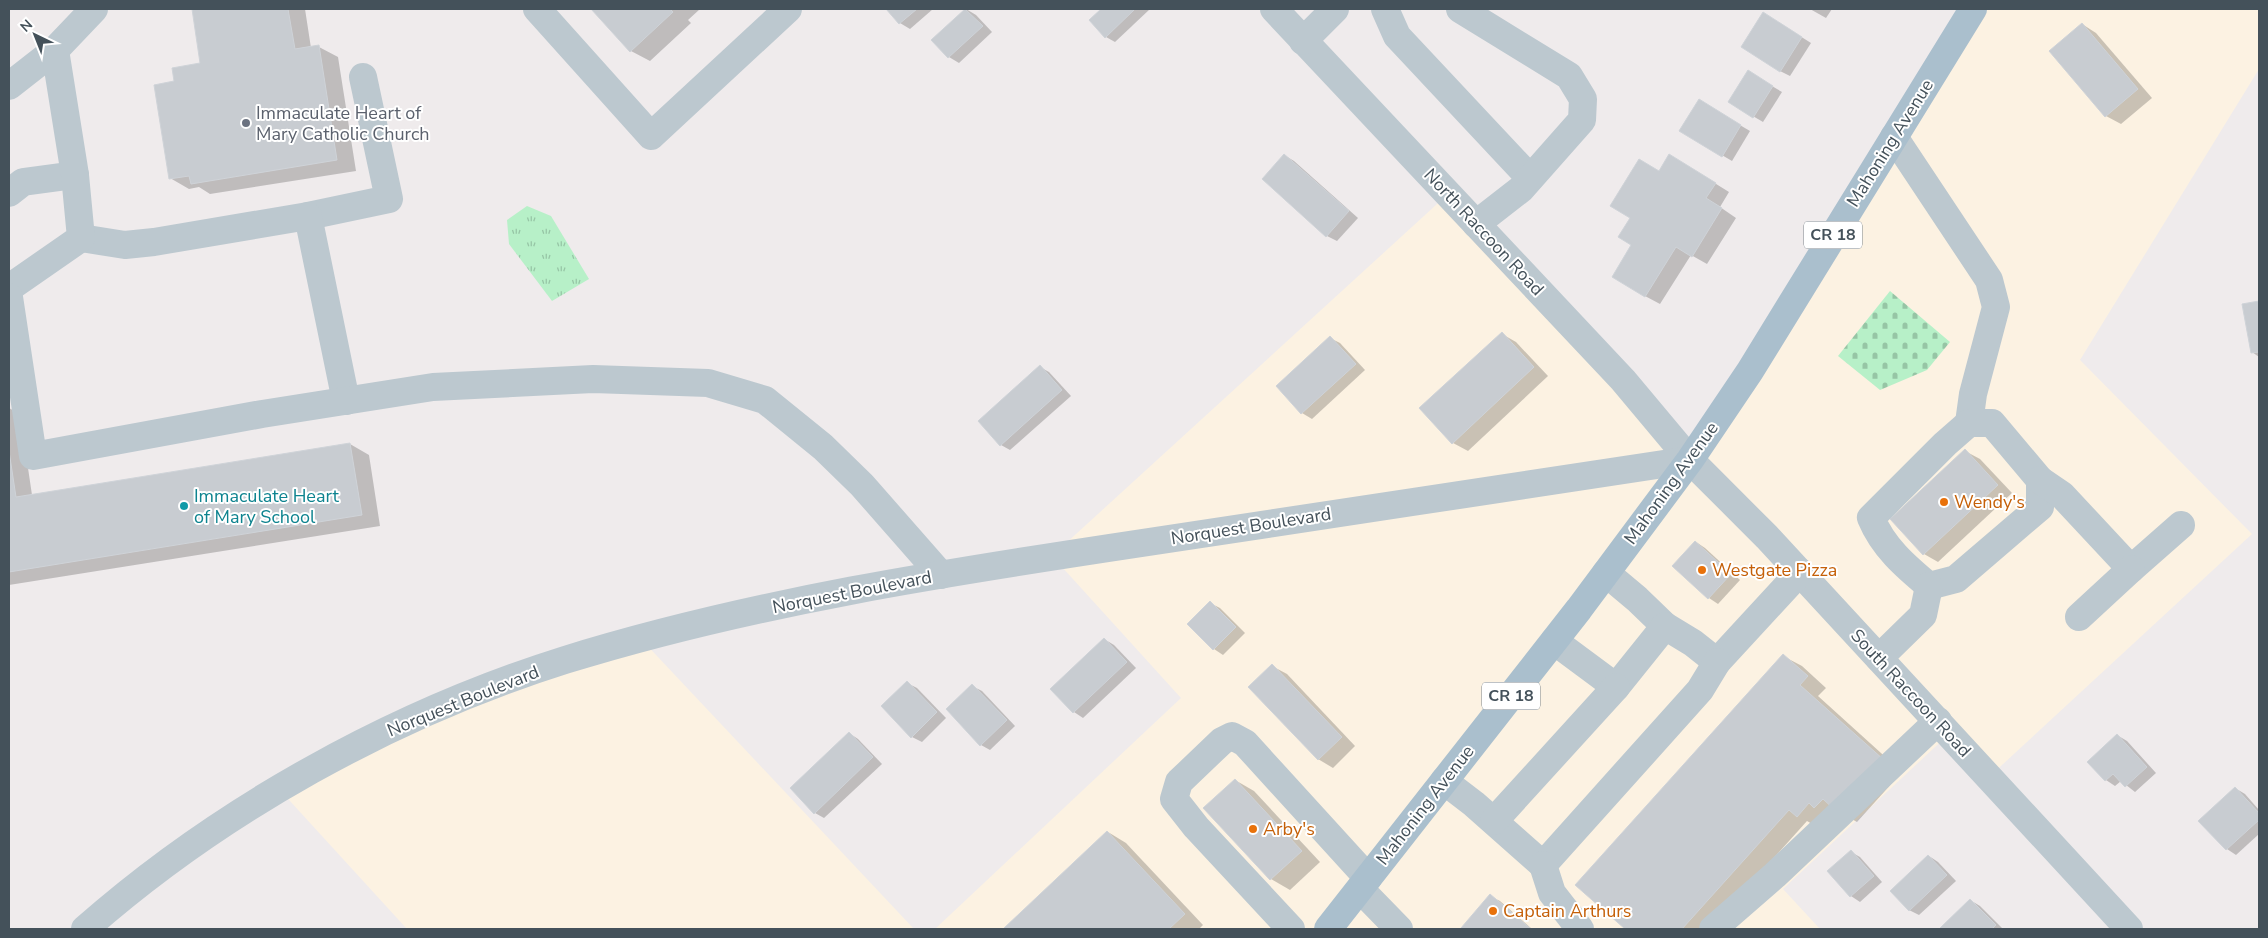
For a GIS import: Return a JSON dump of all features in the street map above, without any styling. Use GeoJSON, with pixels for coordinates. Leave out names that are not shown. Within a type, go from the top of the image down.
{"type":"FeatureCollection","features":[{"type":"Feature","properties":{"kind":"main road","name":"Mahoning Avenue"},"geometry":{"type":"LineString","coordinates":[[1328,929],[1554,641],[1690,460],[1750,371],[1973,9]]}},
{"type":"Feature","properties":{"kind":"street"},"geometry":{"type":"LineString","coordinates":[[9,86],[55,50],[94,9]]}},
{"type":"Feature","properties":{"kind":"street"},"geometry":{"type":"LineString","coordinates":[[537,9],[651,136],[788,9]]}},
{"type":"Feature","properties":{"kind":"street","name":"North Raccoon Road"},"geometry":{"type":"LineString","coordinates":[[1274,9],[1623,380],[1690,460]]}},
{"type":"Feature","properties":{"kind":"street"},"geometry":{"type":"LineString","coordinates":[[1304,41],[1335,9]]}},
{"type":"Feature","properties":{"kind":"street"},"geometry":{"type":"LineString","coordinates":[[1385,9],[1397,36],[1530,178]]}},
{"type":"Feature","properties":{"kind":"street"},"geometry":{"type":"LineString","coordinates":[[1460,9],[1569,76],[1583,99],[1582,120],[1521,189],[1476,224]]}},
{"type":"Feature","properties":{"kind":"street"},"geometry":{"type":"LineString","coordinates":[[55,50],[75,175],[81,238]]}},
{"type":"Feature","properties":{"kind":"street"},"geometry":{"type":"LineString","coordinates":[[9,288],[81,238],[125,245],[144,243],[308,216],[389,198],[363,77]]}},
{"type":"Feature","properties":{"kind":"street"},"geometry":{"type":"LineString","coordinates":[[1894,137],[1989,280],[1996,307],[1973,394],[1969,423],[1931,457],[1872,518],[1879,536],[1908,569],[1929,586]]}},
{"type":"Feature","properties":{"kind":"street"},"geometry":{"type":"LineString","coordinates":[[9,193],[22,182],[75,175]]}},
{"type":"Feature","properties":{"kind":"street"},"geometry":{"type":"LineString","coordinates":[[308,216],[346,401]]}},
{"type":"Feature","properties":{"kind":"street"},"geometry":{"type":"LineString","coordinates":[[9,297],[34,456],[433,387],[593,379],[708,383],[765,400],[823,447],[862,486],[941,575]]}},
{"type":"Feature","properties":{"kind":"street"},"geometry":{"type":"LineString","coordinates":[[1969,423],[1992,423],[2040,480],[2062,495],[2131,569]]}},
{"type":"Feature","properties":{"kind":"street","name":"South Raccoon Road"},"geometry":{"type":"LineString","coordinates":[[1690,460],[1800,572],[2129,929]]}},
{"type":"Feature","properties":{"kind":"street","name":"Norquest Boulevard"},"geometry":{"type":"LineString","coordinates":[[85,929],[109,908],[192,845],[279,789],[375,737],[470,694],[564,660],[660,634],[790,603],[941,575],[1690,460]]}},
{"type":"Feature","properties":{"kind":"street"},"geometry":{"type":"LineString","coordinates":[[1929,586],[1956,579],[2040,507],[2040,480]]}},
{"type":"Feature","properties":{"kind":"street"},"geometry":{"type":"LineString","coordinates":[[2079,617],[2181,526]]}},
{"type":"Feature","properties":{"kind":"street"},"geometry":{"type":"LineString","coordinates":[[1543,865],[1700,690],[1717,662],[1800,572]]}},
{"type":"Feature","properties":{"kind":"street"},"geometry":{"type":"LineString","coordinates":[[1606,573],[1638,599],[1665,626],[1693,643],[1717,662]]}},
{"type":"Feature","properties":{"kind":"street"},"geometry":{"type":"LineString","coordinates":[[1878,658],[1923,614],[1929,586]]}},
{"type":"Feature","properties":{"kind":"street"},"geometry":{"type":"LineString","coordinates":[[1494,821],[1616,687],[1665,626]]}},
{"type":"Feature","properties":{"kind":"street"},"geometry":{"type":"LineString","coordinates":[[1554,641],[1616,687]]}},
{"type":"Feature","properties":{"kind":"street"},"geometry":{"type":"LineString","coordinates":[[1712,929],[1775,875],[1938,721]]}},
{"type":"Feature","properties":{"kind":"street"},"geometry":{"type":"LineString","coordinates":[[1292,929],[1196,827],[1174,798],[1179,782],[1222,741],[1232,736],[1245,743],[1364,884],[1399,929]]}},
{"type":"Feature","properties":{"kind":"street"},"geometry":{"type":"LineString","coordinates":[[1444,782],[1494,821],[1543,865],[1552,894],[1580,929]]}},
{"type":"Feature","properties":{"kind":"shaded area"},"geometry":{"type":"Polygon","coordinates":[[[1973,9],[2259,9],[2259,69],[2080,360],[2252,534],[1989,777],[1949,734],[1783,889],[1820,929],[935,929],[1181,698],[1052,556],[1448,194],[1690,460],[1973,9]]]}},
{"type":"Feature","properties":{"kind":"shaded area"},"geometry":{"type":"Polygon","coordinates":[[[641,639],[914,929],[407,929],[279,789],[375,737],[641,639]]]}},
{"type":"Feature","properties":{"kind":"green space"},"geometry":{"type":"Polygon","coordinates":[[[527,206],[551,216],[589,279],[552,301],[509,244],[507,220],[527,206]]]}},
{"type":"Feature","properties":{"kind":"green space"},"geometry":{"type":"Polygon","coordinates":[[[1890,291],[1950,342],[1927,370],[1880,390],[1838,356],[1890,291]]]}},
{"type":"Feature","properties":{"kind":"building","name":"Immaculate Heart of Mary Catholic Church"},"geometry":{"type":"Polygon","coordinates":[[[192,9],[288,9],[295,49],[319,45],[337,160],[191,184],[189,176],[169,179],[154,85],[174,81],[172,68],[200,63],[192,9]]]}},
{"type":"Feature","properties":{"kind":"building"},"geometry":{"type":"Polygon","coordinates":[[[591,9],[670,9],[673,12],[630,52],[591,9]]]}},
{"type":"Feature","properties":{"kind":"building"},"geometry":{"type":"Polygon","coordinates":[[[886,9],[917,9],[899,24],[886,9]]]}},
{"type":"Feature","properties":{"kind":"building"},"geometry":{"type":"Polygon","coordinates":[[[965,9],[983,26],[948,58],[931,40],[965,9]]]}},
{"type":"Feature","properties":{"kind":"building"},"geometry":{"type":"Polygon","coordinates":[[[1101,9],[1135,9],[1105,38],[1089,20],[1101,9]]]}},
{"type":"Feature","properties":{"kind":"building"},"geometry":{"type":"Polygon","coordinates":[[[1763,12],[1802,37],[1780,72],[1741,47],[1763,12]]]}},
{"type":"Feature","properties":{"kind":"building"},"geometry":{"type":"Polygon","coordinates":[[[2082,23],[2138,89],[2105,117],[2049,51],[2082,23]]]}},
{"type":"Feature","properties":{"kind":"building"},"geometry":{"type":"Polygon","coordinates":[[[1748,70],[1773,86],[1753,118],[1728,102],[1748,70]]]}},
{"type":"Feature","properties":{"kind":"building"},"geometry":{"type":"Polygon","coordinates":[[[1699,99],[1741,125],[1722,157],[1679,131],[1699,99]]]}},
{"type":"Feature","properties":{"kind":"building"},"geometry":{"type":"Polygon","coordinates":[[[1284,154],[1349,211],[1326,237],[1262,179],[1284,154]]]}},
{"type":"Feature","properties":{"kind":"building"},"geometry":{"type":"Polygon","coordinates":[[[1669,154],[1716,183],[1706,198],[1722,208],[1692,257],[1676,247],[1645,297],[1612,277],[1631,245],[1618,237],[1630,218],[1610,206],[1639,159],[1659,171],[1669,154]]]}},
{"type":"Feature","properties":{"kind":"building"},"geometry":{"type":"Polygon","coordinates":[[[2259,301],[2259,352],[2251,353],[2242,304],[2259,301]]]}},
{"type":"Feature","properties":{"kind":"building"},"geometry":{"type":"Polygon","coordinates":[[[1502,332],[1534,367],[1452,444],[1419,408],[1502,332]]]}},
{"type":"Feature","properties":{"kind":"building"},"geometry":{"type":"Polygon","coordinates":[[[1330,336],[1356,364],[1301,414],[1276,386],[1330,336]]]}},
{"type":"Feature","properties":{"kind":"building"},"geometry":{"type":"Polygon","coordinates":[[[1040,365],[1062,390],[1000,446],[978,421],[1040,365]]]}},
{"type":"Feature","properties":{"kind":"building","name":"Immaculate Heart of Mary School"},"geometry":{"type":"Polygon","coordinates":[[[350,443],[362,515],[9,572],[9,451],[16,497],[350,443]]]}},
{"type":"Feature","properties":{"kind":"building","name":"Wendy's"},"geometry":{"type":"Polygon","coordinates":[[[1965,449],[1998,485],[1923,555],[1890,519],[1965,449]]]}},
{"type":"Feature","properties":{"kind":"building","name":"Westgate Pizza"},"geometry":{"type":"Polygon","coordinates":[[[1695,541],[1731,574],[1708,599],[1672,566],[1695,541]]]}},
{"type":"Feature","properties":{"kind":"building"},"geometry":{"type":"Polygon","coordinates":[[[1210,601],[1236,627],[1213,650],[1187,624],[1210,601]]]}},
{"type":"Feature","properties":{"kind":"building"},"geometry":{"type":"Polygon","coordinates":[[[1104,638],[1127,662],[1073,713],[1050,689],[1104,638]]]}},
{"type":"Feature","properties":{"kind":"building"},"geometry":{"type":"Polygon","coordinates":[[[1783,654],[1808,676],[1800,685],[1884,760],[1837,812],[1823,799],[1814,808],[1809,803],[1797,817],[1789,810],[1682,929],[1625,929],[1575,885],[1783,654]]]}},
{"type":"Feature","properties":{"kind":"building"},"geometry":{"type":"Polygon","coordinates":[[[1272,664],[1342,737],[1318,760],[1248,687],[1272,664]]]}},
{"type":"Feature","properties":{"kind":"building"},"geometry":{"type":"Polygon","coordinates":[[[907,681],[937,712],[911,738],[881,706],[907,681]]]}},
{"type":"Feature","properties":{"kind":"building"},"geometry":{"type":"Polygon","coordinates":[[[972,684],[1007,720],[980,746],[946,709],[972,684]]]}},
{"type":"Feature","properties":{"kind":"building"},"geometry":{"type":"Polygon","coordinates":[[[849,732],[873,757],[814,814],[790,788],[849,732]]]}},
{"type":"Feature","properties":{"kind":"building"},"geometry":{"type":"Polygon","coordinates":[[[2117,734],[2147,767],[2125,787],[2113,774],[2105,781],[2087,762],[2117,734]]]}},
{"type":"Feature","properties":{"kind":"building","name":"Arby's"},"geometry":{"type":"Polygon","coordinates":[[[1235,779],[1302,851],[1270,880],[1203,808],[1235,779]]]}},
{"type":"Feature","properties":{"kind":"building"},"geometry":{"type":"Polygon","coordinates":[[[2235,787],[2259,813],[2259,820],[2226,850],[2198,821],[2235,787]]]}},
{"type":"Feature","properties":{"kind":"building"},"geometry":{"type":"Polygon","coordinates":[[[1107,831],[1185,914],[1169,929],[1003,929],[1107,831]]]}},
{"type":"Feature","properties":{"kind":"building"},"geometry":{"type":"Polygon","coordinates":[[[1851,850],[1874,876],[1850,897],[1827,871],[1851,850]]]}},
{"type":"Feature","properties":{"kind":"building"},"geometry":{"type":"Polygon","coordinates":[[[1928,855],[1947,875],[1909,911],[1890,891],[1928,855]]]}},
{"type":"Feature","properties":{"kind":"building","name":"Captain Arthurs"},"geometry":{"type":"Polygon","coordinates":[[[1490,894],[1531,929],[1462,929],[1490,894]]]}},
{"type":"Feature","properties":{"kind":"building"},"geometry":{"type":"Polygon","coordinates":[[[1970,899],[1996,925],[1992,929],[1939,929],[1970,899]]]}},
{"type":"Feature","properties":{"kind":"place","name":"Immaculate Heart of Mary Catholic Church"},"geometry":{"type":"Point","coordinates":[246,123]}},
{"type":"Feature","properties":{"kind":"place","name":"Wendy's"},"geometry":{"type":"Point","coordinates":[1944,502]}},
{"type":"Feature","properties":{"kind":"place","name":"Immaculate Heart of Mary School"},"geometry":{"type":"Point","coordinates":[184,506]}},
{"type":"Feature","properties":{"kind":"place","name":"Westgate Pizza"},"geometry":{"type":"Point","coordinates":[1702,570]}},
{"type":"Feature","properties":{"kind":"place","name":"Arby's"},"geometry":{"type":"Point","coordinates":[1253,829]}},
{"type":"Feature","properties":{"kind":"place","name":"Captain Arthurs"},"geometry":{"type":"Point","coordinates":[1493,911]}}]}
